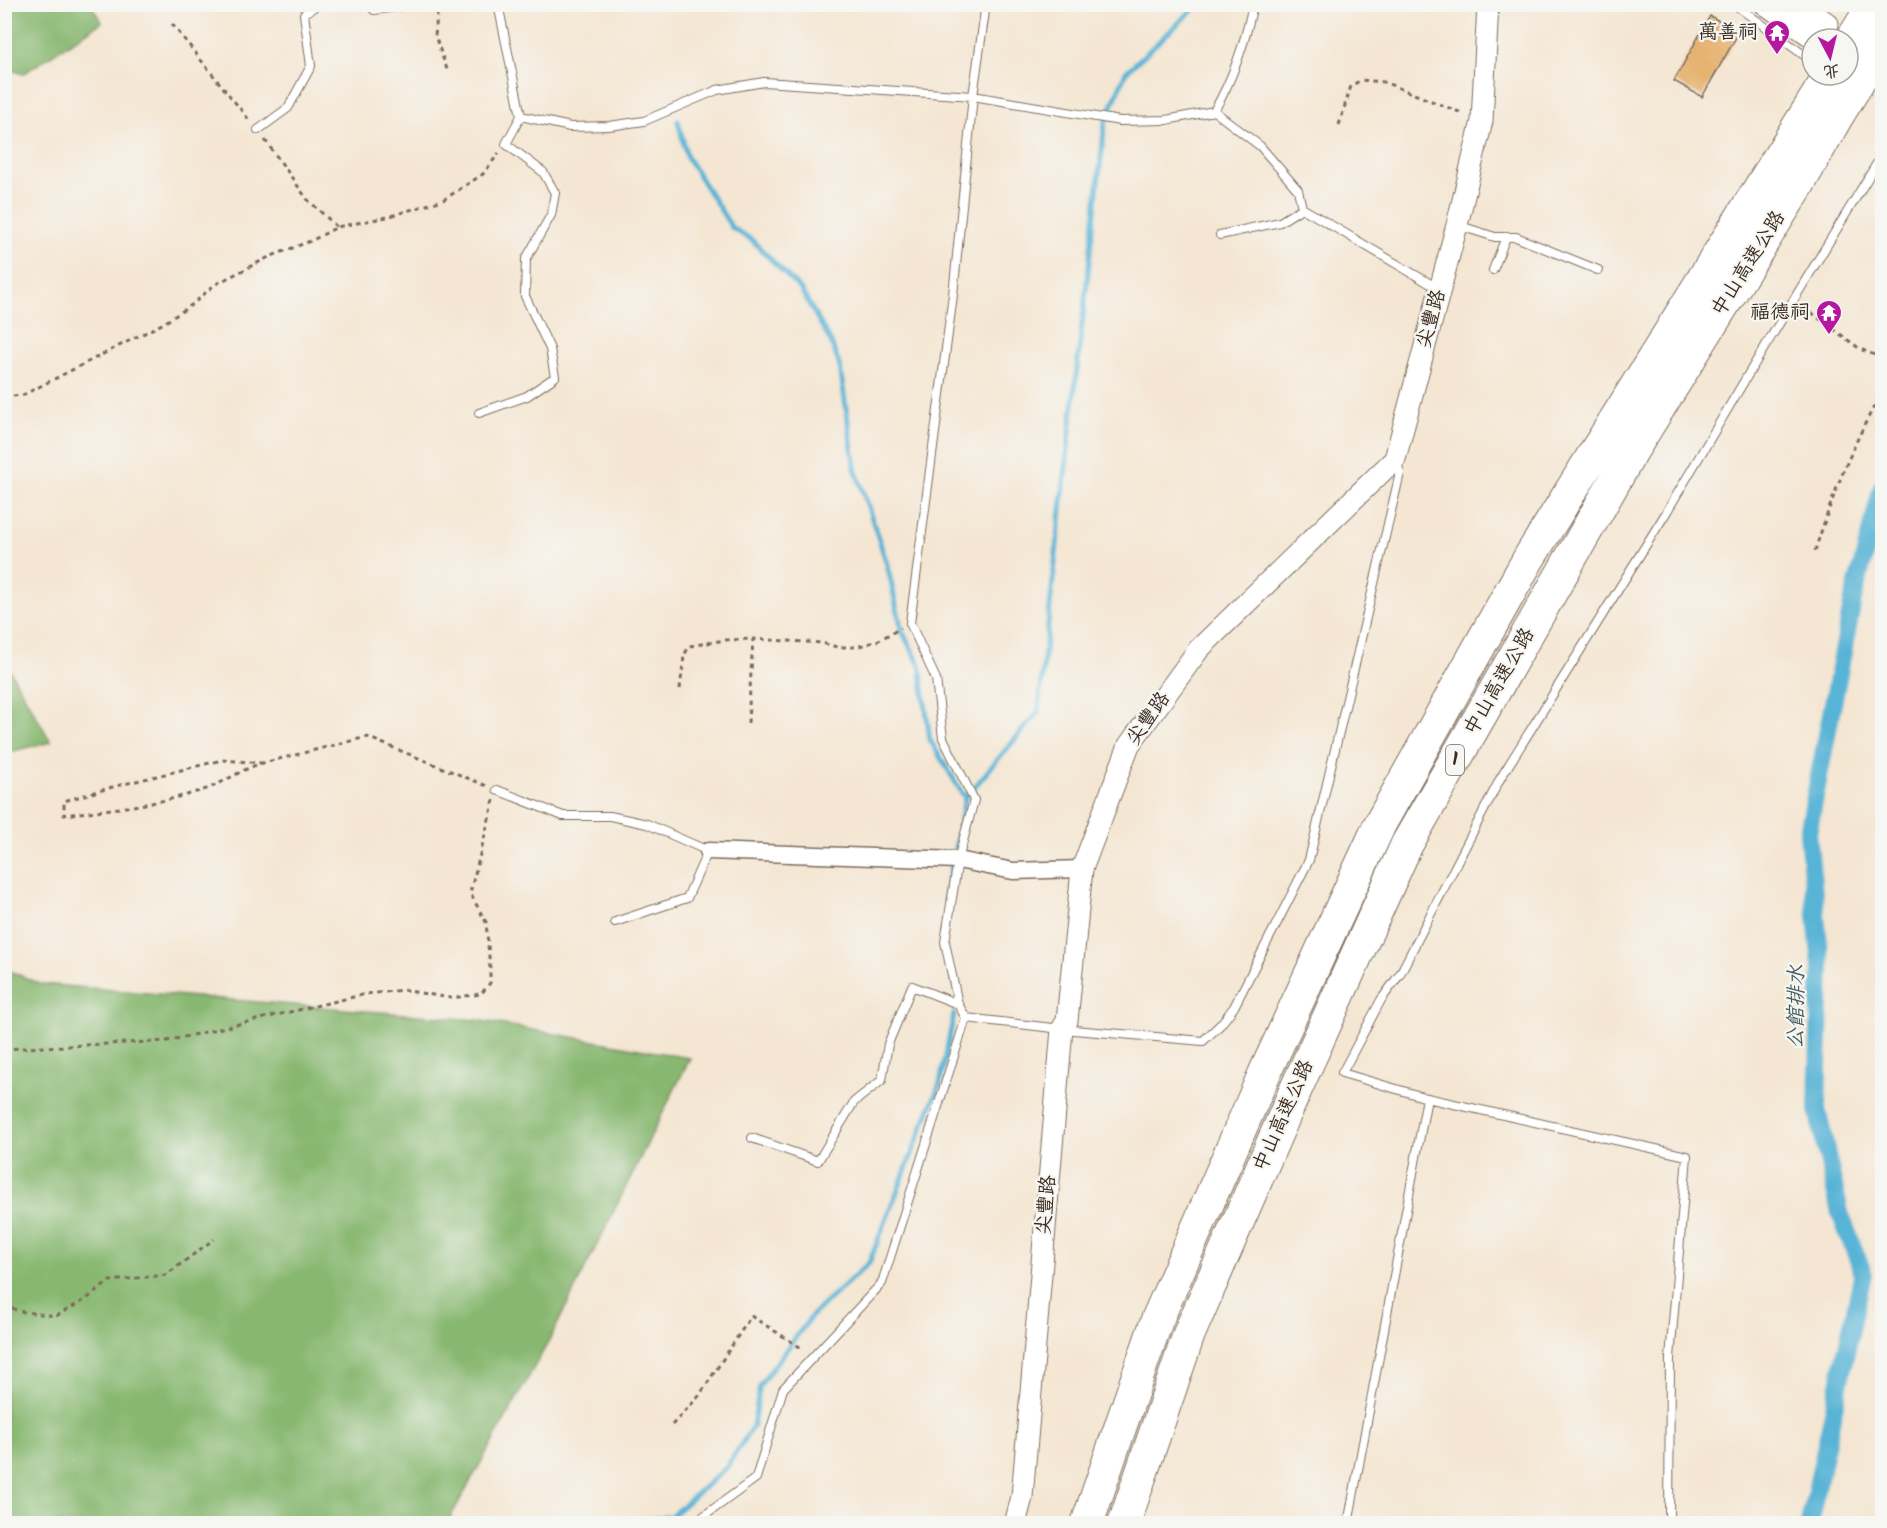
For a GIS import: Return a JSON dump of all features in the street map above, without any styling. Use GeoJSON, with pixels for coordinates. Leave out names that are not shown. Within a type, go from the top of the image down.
{"type":"FeatureCollection","features":[{"type":"Feature","properties":{"kind":"highway"},"geometry":{"type":"LineString","coordinates":[[1842,27],[1874,4]]}},
{"type":"Feature","properties":{"kind":"highway","name":"中山高速公路"},"geometry":{"type":"LineString","coordinates":[[1124,1524],[1189,1334],[1296,1089],[1407,844],[1632,451],[1799,184],[1882,44]]}},
{"type":"Feature","properties":{"kind":"highway","name":"中山高速公路"},"geometry":{"type":"LineString","coordinates":[[1087,1524],[1157,1320],[1266,1070],[1380,824],[1529,558],[1823,87]]}},
{"type":"Feature","properties":{"kind":"street","name":"尖豐路"},"geometry":{"type":"LineString","coordinates":[[1015,1524],[1022,1497],[1062,1029],[1067,1021],[1082,869],[1129,745],[1199,649],[1395,459],[1482,121],[1488,4]]}},
{"type":"Feature","properties":{"kind":"street"},"geometry":{"type":"LineString","coordinates":[[1765,4],[1812,27]]}},
{"type":"Feature","properties":{"kind":"street"},"geometry":{"type":"LineString","coordinates":[[1801,4],[1822,27]]}},
{"type":"Feature","properties":{"kind":"street"},"geometry":{"type":"LineString","coordinates":[[708,851],[950,860],[1013,871],[1082,869]]}},
{"type":"Feature","properties":{"kind":"lane"},"geometry":{"type":"LineString","coordinates":[[258,130],[288,108],[311,66],[304,14],[318,4]]}},
{"type":"Feature","properties":{"kind":"lane"},"geometry":{"type":"LineString","coordinates":[[369,4],[374,10],[418,4]]}},
{"type":"Feature","properties":{"kind":"lane"},"geometry":{"type":"LineString","coordinates":[[479,413],[527,396],[555,377],[550,349],[525,296],[526,259],[551,215],[555,193],[543,172],[506,144],[521,116],[498,4]]}},
{"type":"Feature","properties":{"kind":"lane"},"geometry":{"type":"LineString","coordinates":[[693,1524],[756,1478],[783,1389],[882,1283],[966,1018],[958,1004],[945,942],[950,860],[974,800],[943,738],[936,679],[910,623],[953,295],[973,96],[986,4]]}},
{"type":"Feature","properties":{"kind":"lane"},"geometry":{"type":"LineString","coordinates":[[1214,111],[1229,85],[1249,28],[1253,4]]}},
{"type":"Feature","properties":{"kind":"lane"},"geometry":{"type":"LineString","coordinates":[[1734,4],[1800,52]]}},
{"type":"Feature","properties":{"kind":"lane"},"geometry":{"type":"LineString","coordinates":[[521,116],[570,127],[609,126],[644,121],[717,90],[764,82],[973,96],[1120,121],[1166,120],[1214,111],[1260,146],[1298,190],[1302,208],[1439,289]]}},
{"type":"Feature","properties":{"kind":"lane"},"geometry":{"type":"LineString","coordinates":[[1668,1524],[1670,1358],[1688,1156],[1427,1098],[1342,1073],[1381,1000],[1400,974],[1500,779],[1666,513],[1882,155]]}},
{"type":"Feature","properties":{"kind":"lane"},"geometry":{"type":"LineString","coordinates":[[1220,235],[1280,222],[1302,208]]}},
{"type":"Feature","properties":{"kind":"lane"},"geometry":{"type":"LineString","coordinates":[[1457,225],[1495,237],[1515,237],[1598,270]]}},
{"type":"Feature","properties":{"kind":"lane"},"geometry":{"type":"LineString","coordinates":[[1493,270],[1506,237]]}},
{"type":"Feature","properties":{"kind":"lane"},"geometry":{"type":"LineString","coordinates":[[966,1018],[1203,1041],[1221,1024],[1234,1007],[1309,860],[1400,473],[1395,459]]}},
{"type":"Feature","properties":{"kind":"lane"},"geometry":{"type":"LineString","coordinates":[[497,790],[564,816],[610,816],[647,824],[708,851],[687,898],[615,922]]}},
{"type":"Feature","properties":{"kind":"lane"},"geometry":{"type":"LineString","coordinates":[[752,1138],[818,1161],[854,1102],[882,1080],[888,1044],[912,986],[958,1004]]}},
{"type":"Feature","properties":{"kind":"lane"},"geometry":{"type":"LineString","coordinates":[[1348,1524],[1427,1098]]}},
{"type":"Feature","properties":{"kind":"path"},"geometry":{"type":"LineString","coordinates":[[438,4],[435,36],[448,72]]}},
{"type":"Feature","properties":{"kind":"path"},"geometry":{"type":"LineString","coordinates":[[1339,125],[1351,86],[1361,80],[1384,82],[1482,121]]}},
{"type":"Feature","properties":{"kind":"path"},"geometry":{"type":"LineString","coordinates":[[4,397],[23,394],[164,322],[193,304],[214,285],[269,257],[314,240],[337,227],[387,217],[443,200],[483,174],[506,144]]}},
{"type":"Feature","properties":{"kind":"path"},"geometry":{"type":"LineString","coordinates":[[1794,299],[1860,349],[1882,358]]}},
{"type":"Feature","properties":{"kind":"path"},"geometry":{"type":"LineString","coordinates":[[1815,551],[1829,504],[1863,426],[1882,392]]}},
{"type":"Feature","properties":{"kind":"path"},"geometry":{"type":"LineString","coordinates":[[680,689],[684,656],[689,646],[725,640],[753,639],[856,647],[877,641],[910,623]]}},
{"type":"Feature","properties":{"kind":"path"},"geometry":{"type":"LineString","coordinates":[[748,723],[753,639]]}},
{"type":"Feature","properties":{"kind":"path"},"geometry":{"type":"LineString","coordinates":[[4,1049],[167,1041],[366,994],[403,990],[451,998],[481,994],[489,983],[486,922],[470,893],[497,790],[367,737],[263,763],[249,766],[202,791],[150,804],[64,814],[64,801],[116,786],[222,760],[263,763]]}},
{"type":"Feature","properties":{"kind":"path"},"geometry":{"type":"LineString","coordinates":[[4,1304],[18,1311],[56,1317],[85,1300],[110,1281],[166,1275],[214,1239]]}},
{"type":"Feature","properties":{"kind":"path"},"geometry":{"type":"LineString","coordinates":[[672,1425],[699,1396],[751,1316],[799,1347]]}},
{"type":"Feature","properties":{"kind":"green space"},"geometry":{"type":"Polygon","coordinates":[[[5,4],[91,5],[102,22],[23,74],[5,68],[5,4]]]}},
{"type":"Feature","properties":{"kind":"green space"},"geometry":{"type":"Polygon","coordinates":[[[5,662],[51,742],[5,753],[5,662]]]}},
{"type":"Feature","properties":{"kind":"green space"},"geometry":{"type":"Polygon","coordinates":[[[5,969],[40,984],[477,1020],[690,1058],[551,1337],[447,1523],[5,1523],[5,969]]]}},
{"type":"Feature","properties":{"kind":"building"},"geometry":{"type":"Polygon","coordinates":[[[1710,16],[1739,32],[1702,97],[1674,81],[1710,16]]]}},
{"type":"Feature","properties":{"kind":"waterway"},"geometry":{"type":"LineString","coordinates":[[945,899],[965,798],[1038,712],[1105,123],[1126,72],[1199,4]]}},
{"type":"Feature","properties":{"kind":"waterway"},"geometry":{"type":"LineString","coordinates":[[678,121],[687,157],[732,228],[752,240],[801,290],[831,342],[840,367],[855,468],[887,564],[902,631],[920,665],[930,740],[965,798]]}},
{"type":"Feature","properties":{"kind":"waterway","name":"公館排水"},"geometry":{"type":"LineString","coordinates":[[1809,1524],[1863,1273],[1840,1213],[1817,1109],[1821,966],[1808,833],[1853,600],[1882,487]]}},
{"type":"Feature","properties":{"kind":"waterway"},"geometry":{"type":"LineString","coordinates":[[624,1524],[671,1516],[726,1468],[753,1426],[760,1385],[813,1314],[869,1263],[940,1083],[954,1014]]}},
{"type":"Feature","properties":{"kind":"place","name":"萬善祠"},"geometry":{"type":"Point","coordinates":[1777,56]}},
{"type":"Feature","properties":{"kind":"place","name":"福德祠"},"geometry":{"type":"Point","coordinates":[1829,336]}}]}
